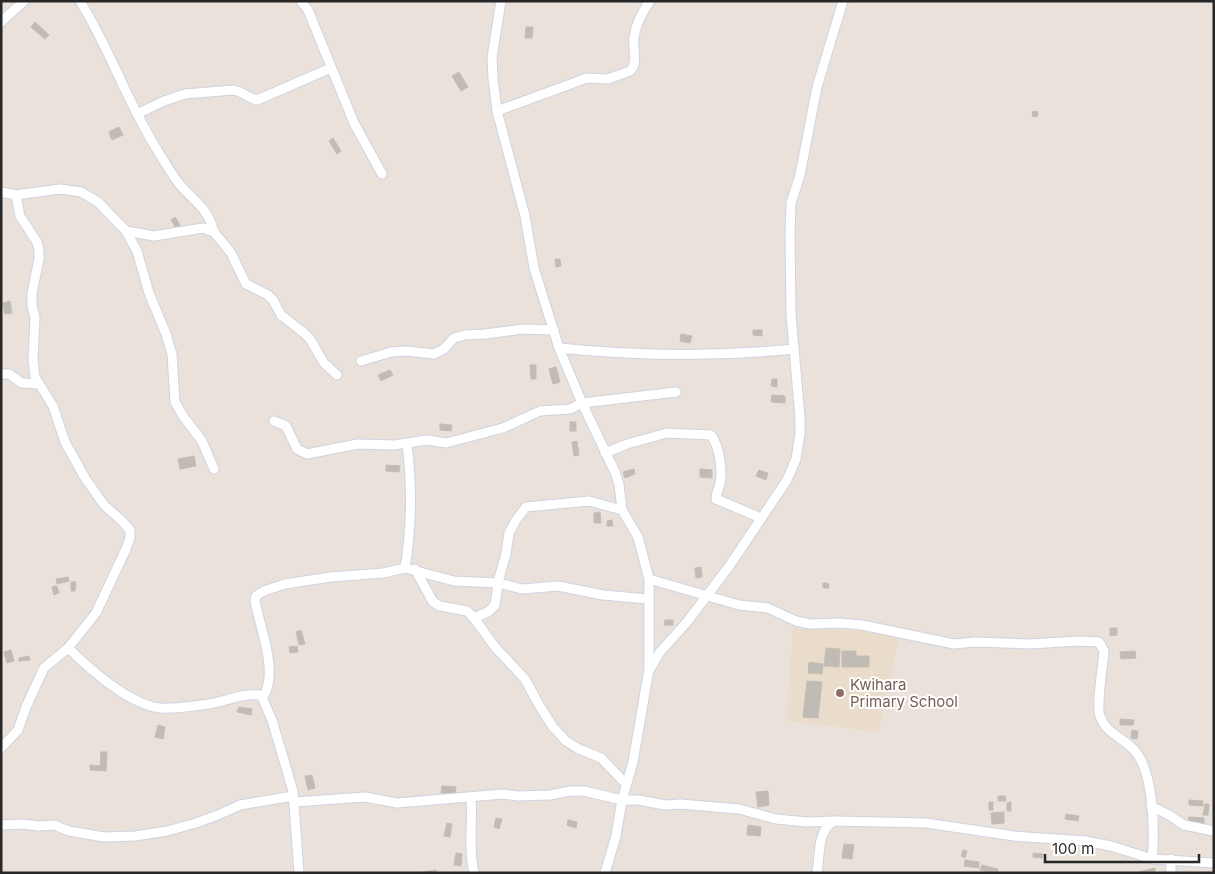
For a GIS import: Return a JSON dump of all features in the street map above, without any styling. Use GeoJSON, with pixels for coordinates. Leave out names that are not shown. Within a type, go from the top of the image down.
{"type":"FeatureCollection","features":[{"type":"Feature","properties":{"kind":"street"},"geometry":{"type":"LineString","coordinates":[[1,22],[24,1]]}},
{"type":"Feature","properties":{"kind":"street"},"geometry":{"type":"LineString","coordinates":[[80,1],[155,146],[175,178],[207,213],[214,232],[231,253],[246,284],[268,295],[281,315],[310,339],[324,363],[337,375]]}},
{"type":"Feature","properties":{"kind":"street"},"geometry":{"type":"LineString","coordinates":[[301,1],[308,10],[354,123],[382,174]]}},
{"type":"Feature","properties":{"kind":"street"},"geometry":{"type":"LineString","coordinates":[[501,1],[492,57],[493,79],[497,111],[526,216],[534,268],[559,348],[582,403],[615,472],[619,484],[622,510],[638,537],[649,579],[649,669],[633,762],[622,800],[616,836],[605,873]]}},
{"type":"Feature","properties":{"kind":"street"},"geometry":{"type":"LineString","coordinates":[[497,111],[587,78],[608,80],[630,71],[635,61],[634,37],[637,24],[650,1]]}},
{"type":"Feature","properties":{"kind":"street"},"geometry":{"type":"LineString","coordinates":[[649,669],[660,652],[707,596],[752,534],[793,468],[798,448],[800,418],[791,314],[791,203],[800,175],[817,86],[843,1]]}},
{"type":"Feature","properties":{"kind":"street"},"geometry":{"type":"LineString","coordinates":[[137,114],[164,101],[185,94],[233,90],[257,100],[331,68]]}},
{"type":"Feature","properties":{"kind":"street"},"geometry":{"type":"LineString","coordinates":[[1,192],[16,195],[60,189],[81,192],[98,202],[126,231],[137,251],[149,293],[172,354],[175,402],[202,441],[214,469]]}},
{"type":"Feature","properties":{"kind":"street"},"geometry":{"type":"LineString","coordinates":[[1,748],[18,730],[26,707],[44,668],[68,648],[96,613],[130,538],[130,530],[104,505],[85,478],[65,442],[52,406],[38,384],[33,370],[35,325],[32,293],[39,250],[37,242],[20,216],[16,195]]}},
{"type":"Feature","properties":{"kind":"street"},"geometry":{"type":"LineString","coordinates":[[126,231],[154,236],[203,228],[214,232]]}},
{"type":"Feature","properties":{"kind":"street"},"geometry":{"type":"LineString","coordinates":[[361,361],[401,351],[434,354],[444,349],[454,338],[465,335],[522,329],[554,330]]}},
{"type":"Feature","properties":{"kind":"street"},"geometry":{"type":"LineString","coordinates":[[559,348],[666,355],[744,354],[794,349]]}},
{"type":"Feature","properties":{"kind":"street"},"geometry":{"type":"LineString","coordinates":[[1,374],[8,374],[22,383],[38,384]]}},
{"type":"Feature","properties":{"kind":"street"},"geometry":{"type":"LineString","coordinates":[[274,421],[286,426],[297,449],[307,454],[358,444],[407,444],[427,440],[446,443],[503,428],[540,411],[570,410],[582,403],[676,392]]}},
{"type":"Feature","properties":{"kind":"street"},"geometry":{"type":"LineString","coordinates":[[605,452],[668,433],[711,436],[717,447],[720,469],[720,482],[716,499],[761,518]]}},
{"type":"Feature","properties":{"kind":"street"},"geometry":{"type":"LineString","coordinates":[[407,444],[411,494],[410,568],[432,602],[440,606],[467,611],[474,618],[495,647],[524,679],[539,705],[566,741],[579,749],[602,758],[626,784]]}},
{"type":"Feature","properties":{"kind":"street"},"geometry":{"type":"LineString","coordinates":[[474,618],[493,608],[509,533],[526,507],[589,501],[622,510]]}},
{"type":"Feature","properties":{"kind":"street"},"geometry":{"type":"LineString","coordinates":[[263,697],[268,685],[269,676],[264,641],[254,601],[258,593],[285,584],[331,577],[383,573],[410,568],[454,581],[499,583],[522,589],[558,586],[603,595],[648,599]]}},
{"type":"Feature","properties":{"kind":"street"},"geometry":{"type":"LineString","coordinates":[[649,579],[739,605],[768,608],[796,621],[810,624],[840,623],[862,625],[954,644],[976,642],[1030,644],[1078,641],[1099,642],[1104,651],[1099,713],[1109,730],[1132,748],[1143,762],[1154,820],[1152,859]]}},
{"type":"Feature","properties":{"kind":"street"},"geometry":{"type":"LineString","coordinates":[[68,648],[111,685],[147,705],[159,708],[175,708],[259,694],[263,697],[272,720],[294,799],[299,873]]}},
{"type":"Feature","properties":{"kind":"street"},"geometry":{"type":"LineString","coordinates":[[1,825],[54,825],[69,831],[104,837],[136,836],[167,831],[196,823],[240,805],[294,799],[366,797],[397,803],[471,796],[503,794],[518,796],[550,795],[570,791],[584,791],[622,800],[638,800],[665,805],[739,809],[776,819],[807,822],[926,823],[1014,836],[1111,846],[1152,859],[1214,863]]}},
{"type":"Feature","properties":{"kind":"street"},"geometry":{"type":"LineString","coordinates":[[471,796],[470,852],[474,873]]}},
{"type":"Feature","properties":{"kind":"street"},"geometry":{"type":"LineString","coordinates":[[1151,806],[1184,825],[1214,831]]}},
{"type":"Feature","properties":{"kind":"street"},"geometry":{"type":"LineString","coordinates":[[817,873],[824,829],[834,821]]}},
{"type":"Feature","properties":{"kind":"street"},"geometry":{"type":"LineString","coordinates":[[1171,859],[1171,873]]}},
{"type":"Feature","properties":{"kind":"shaded area"},"geometry":{"type":"Polygon","coordinates":[[[793,628],[900,633],[879,732],[787,721],[793,628]]]}},
{"type":"Feature","properties":{"kind":"building"},"geometry":{"type":"Polygon","coordinates":[[[35,22],[49,35],[45,39],[31,27],[35,22]]]}},
{"type":"Feature","properties":{"kind":"building"},"geometry":{"type":"Polygon","coordinates":[[[526,27],[533,27],[532,38],[525,38],[526,27]]]}},
{"type":"Feature","properties":{"kind":"building"},"geometry":{"type":"Polygon","coordinates":[[[459,72],[468,87],[461,91],[452,76],[459,72]]]}},
{"type":"Feature","properties":{"kind":"building"},"geometry":{"type":"Polygon","coordinates":[[[1035,111],[1038,114],[1035,117],[1032,114],[1035,111]]]}},
{"type":"Feature","properties":{"kind":"building"},"geometry":{"type":"Polygon","coordinates":[[[119,127],[123,135],[112,140],[109,132],[119,127]]]}},
{"type":"Feature","properties":{"kind":"building"},"geometry":{"type":"Polygon","coordinates":[[[333,138],[341,151],[337,154],[329,141],[333,138]]]}},
{"type":"Feature","properties":{"kind":"building"},"geometry":{"type":"Polygon","coordinates":[[[175,217],[180,225],[176,228],[171,220],[175,217]]]}},
{"type":"Feature","properties":{"kind":"building"},"geometry":{"type":"Polygon","coordinates":[[[555,259],[560,259],[561,266],[556,267],[555,259]]]}},
{"type":"Feature","properties":{"kind":"building"},"geometry":{"type":"Polygon","coordinates":[[[10,301],[12,313],[5,314],[3,303],[10,301]]]}},
{"type":"Feature","properties":{"kind":"building"},"geometry":{"type":"Polygon","coordinates":[[[753,330],[762,330],[762,336],[753,335],[753,330]]]}},
{"type":"Feature","properties":{"kind":"building"},"geometry":{"type":"Polygon","coordinates":[[[681,334],[692,336],[690,343],[680,341],[681,334]]]}},
{"type":"Feature","properties":{"kind":"building"},"geometry":{"type":"Polygon","coordinates":[[[530,365],[536,365],[536,379],[531,379],[530,365]]]}},
{"type":"Feature","properties":{"kind":"building"},"geometry":{"type":"Polygon","coordinates":[[[556,367],[560,382],[553,384],[549,369],[556,367]]]}},
{"type":"Feature","properties":{"kind":"building"},"geometry":{"type":"Polygon","coordinates":[[[390,370],[393,375],[381,381],[378,375],[390,370]]]}},
{"type":"Feature","properties":{"kind":"building"},"geometry":{"type":"Polygon","coordinates":[[[772,379],[777,379],[777,387],[771,386],[772,379]]]}},
{"type":"Feature","properties":{"kind":"building"},"geometry":{"type":"Polygon","coordinates":[[[772,395],[785,396],[785,403],[771,402],[772,395]]]}},
{"type":"Feature","properties":{"kind":"building"},"geometry":{"type":"Polygon","coordinates":[[[570,422],[576,422],[576,431],[570,431],[570,422]]]}},
{"type":"Feature","properties":{"kind":"building"},"geometry":{"type":"Polygon","coordinates":[[[440,424],[452,425],[451,431],[440,430],[440,424]]]}},
{"type":"Feature","properties":{"kind":"building"},"geometry":{"type":"Polygon","coordinates":[[[577,441],[579,455],[574,456],[572,442],[577,441]]]}},
{"type":"Feature","properties":{"kind":"building"},"geometry":{"type":"Polygon","coordinates":[[[194,456],[196,466],[180,469],[178,459],[194,456]]]}},
{"type":"Feature","properties":{"kind":"building"},"geometry":{"type":"Polygon","coordinates":[[[386,465],[400,466],[399,472],[386,471],[386,465]]]}},
{"type":"Feature","properties":{"kind":"building"},"geometry":{"type":"Polygon","coordinates":[[[634,469],[635,474],[625,478],[623,472],[634,469]]]}},
{"type":"Feature","properties":{"kind":"building"},"geometry":{"type":"Polygon","coordinates":[[[700,469],[712,470],[712,478],[700,477],[700,469]]]}},
{"type":"Feature","properties":{"kind":"building"},"geometry":{"type":"Polygon","coordinates":[[[759,470],[768,473],[766,480],[756,476],[759,470]]]}},
{"type":"Feature","properties":{"kind":"building"},"geometry":{"type":"Polygon","coordinates":[[[600,512],[601,523],[594,523],[594,513],[600,512]]]}},
{"type":"Feature","properties":{"kind":"building"},"geometry":{"type":"Polygon","coordinates":[[[612,520],[613,526],[607,526],[607,521],[612,520]]]}},
{"type":"Feature","properties":{"kind":"building"},"geometry":{"type":"Polygon","coordinates":[[[701,567],[702,577],[696,578],[695,568],[701,567]]]}},
{"type":"Feature","properties":{"kind":"building"},"geometry":{"type":"Polygon","coordinates":[[[68,577],[69,581],[57,584],[56,579],[68,577]]]}},
{"type":"Feature","properties":{"kind":"building"},"geometry":{"type":"Polygon","coordinates":[[[71,582],[76,582],[75,591],[71,591],[71,582]]]}},
{"type":"Feature","properties":{"kind":"building"},"geometry":{"type":"Polygon","coordinates":[[[823,583],[828,583],[829,588],[823,588],[823,583]]]}},
{"type":"Feature","properties":{"kind":"building"},"geometry":{"type":"Polygon","coordinates":[[[57,586],[59,593],[54,595],[52,587],[57,586]]]}},
{"type":"Feature","properties":{"kind":"building"},"geometry":{"type":"Polygon","coordinates":[[[665,620],[673,620],[673,625],[664,625],[665,620]]]}},
{"type":"Feature","properties":{"kind":"building"},"geometry":{"type":"Polygon","coordinates":[[[1110,628],[1117,628],[1117,635],[1110,636],[1110,628]]]}},
{"type":"Feature","properties":{"kind":"building"},"geometry":{"type":"Polygon","coordinates":[[[301,630],[305,644],[299,645],[296,632],[301,630]]]}},
{"type":"Feature","properties":{"kind":"building"},"geometry":{"type":"Polygon","coordinates":[[[297,646],[298,652],[290,653],[289,647],[297,646]]]}},
{"type":"Feature","properties":{"kind":"building"},"geometry":{"type":"Polygon","coordinates":[[[826,648],[840,649],[839,667],[824,666],[826,648]]]}},
{"type":"Feature","properties":{"kind":"building"},"geometry":{"type":"Polygon","coordinates":[[[11,650],[14,661],[7,663],[4,652],[11,650]]]}},
{"type":"Feature","properties":{"kind":"building"},"geometry":{"type":"Polygon","coordinates":[[[842,651],[856,651],[856,656],[869,656],[869,667],[842,667],[842,651]]]}},
{"type":"Feature","properties":{"kind":"building"},"geometry":{"type":"Polygon","coordinates":[[[1135,651],[1136,658],[1121,659],[1120,652],[1135,651]]]}},
{"type":"Feature","properties":{"kind":"building"},"geometry":{"type":"Polygon","coordinates":[[[29,656],[30,660],[19,661],[19,658],[29,656]]]}},
{"type":"Feature","properties":{"kind":"building"},"geometry":{"type":"Polygon","coordinates":[[[809,662],[823,664],[822,674],[808,673],[809,662]]]}},
{"type":"Feature","properties":{"kind":"building"},"geometry":{"type":"Polygon","coordinates":[[[807,681],[822,682],[818,718],[803,717],[807,681]]]}},
{"type":"Feature","properties":{"kind":"building"},"geometry":{"type":"Polygon","coordinates":[[[239,707],[252,709],[251,715],[237,712],[239,707]]]}},
{"type":"Feature","properties":{"kind":"building"},"geometry":{"type":"Polygon","coordinates":[[[1120,719],[1134,720],[1133,725],[1120,725],[1120,719]]]}},
{"type":"Feature","properties":{"kind":"building"},"geometry":{"type":"Polygon","coordinates":[[[158,725],[165,727],[163,739],[155,737],[158,725]]]}},
{"type":"Feature","properties":{"kind":"building"},"geometry":{"type":"Polygon","coordinates":[[[1132,730],[1138,731],[1137,739],[1131,738],[1132,730]]]}},
{"type":"Feature","properties":{"kind":"building"},"geometry":{"type":"Polygon","coordinates":[[[101,752],[107,752],[106,771],[90,770],[90,765],[100,766],[101,752]]]}},
{"type":"Feature","properties":{"kind":"building"},"geometry":{"type":"Polygon","coordinates":[[[312,775],[315,788],[308,790],[305,776],[312,775]]]}},
{"type":"Feature","properties":{"kind":"building"},"geometry":{"type":"Polygon","coordinates":[[[442,786],[456,787],[455,794],[441,793],[442,786]]]}},
{"type":"Feature","properties":{"kind":"building"},"geometry":{"type":"Polygon","coordinates":[[[768,791],[769,805],[758,807],[756,792],[768,791]]]}},
{"type":"Feature","properties":{"kind":"building"},"geometry":{"type":"Polygon","coordinates":[[[998,796],[1005,796],[1006,801],[998,801],[998,796]]]}},
{"type":"Feature","properties":{"kind":"building"},"geometry":{"type":"Polygon","coordinates":[[[1189,800],[1203,801],[1203,806],[1189,805],[1189,800]]]}},
{"type":"Feature","properties":{"kind":"building"},"geometry":{"type":"Polygon","coordinates":[[[989,802],[993,802],[993,810],[989,810],[989,802]]]}},
{"type":"Feature","properties":{"kind":"building"},"geometry":{"type":"Polygon","coordinates":[[[1011,802],[1011,811],[1007,811],[1007,803],[1011,802]]]}},
{"type":"Feature","properties":{"kind":"building"},"geometry":{"type":"Polygon","coordinates":[[[1205,804],[1209,804],[1208,815],[1203,815],[1205,804]]]}},
{"type":"Feature","properties":{"kind":"building"},"geometry":{"type":"Polygon","coordinates":[[[1004,812],[1004,823],[992,824],[991,813],[1004,812]]]}},
{"type":"Feature","properties":{"kind":"building"},"geometry":{"type":"Polygon","coordinates":[[[1066,814],[1079,816],[1078,821],[1065,819],[1066,814]]]}},
{"type":"Feature","properties":{"kind":"building"},"geometry":{"type":"Polygon","coordinates":[[[1189,817],[1204,818],[1204,824],[1188,822],[1189,817]]]}},
{"type":"Feature","properties":{"kind":"building"},"geometry":{"type":"Polygon","coordinates":[[[496,818],[502,819],[499,829],[494,827],[496,818]]]}},
{"type":"Feature","properties":{"kind":"building"},"geometry":{"type":"Polygon","coordinates":[[[568,820],[577,822],[576,828],[567,825],[568,820]]]}},
{"type":"Feature","properties":{"kind":"building"},"geometry":{"type":"Polygon","coordinates":[[[447,823],[452,824],[450,837],[444,836],[447,823]]]}},
{"type":"Feature","properties":{"kind":"building"},"geometry":{"type":"Polygon","coordinates":[[[748,825],[761,827],[760,836],[747,835],[748,825]]]}},
{"type":"Feature","properties":{"kind":"building"},"geometry":{"type":"Polygon","coordinates":[[[844,844],[854,845],[852,859],[842,858],[844,844]]]}},
{"type":"Feature","properties":{"kind":"building"},"geometry":{"type":"Polygon","coordinates":[[[963,850],[967,851],[965,858],[961,856],[963,850]]]}},
{"type":"Feature","properties":{"kind":"building"},"geometry":{"type":"Polygon","coordinates":[[[456,853],[462,854],[461,866],[454,865],[456,853]]]}},
{"type":"Feature","properties":{"kind":"building"},"geometry":{"type":"Polygon","coordinates":[[[1033,853],[1043,854],[1042,858],[1033,857],[1033,853]]]}},
{"type":"Feature","properties":{"kind":"building"},"geometry":{"type":"Polygon","coordinates":[[[965,860],[979,862],[979,868],[964,866],[965,860]]]}},
{"type":"Feature","properties":{"kind":"building"},"geometry":{"type":"Polygon","coordinates":[[[982,865],[998,869],[997,873],[980,870],[982,865]]]}},
{"type":"Feature","properties":{"kind":"building"},"geometry":{"type":"Polygon","coordinates":[[[1155,868],[1155,873],[1139,873],[1139,872],[1155,868]]]}},
{"type":"Feature","properties":{"kind":"building"},"geometry":{"type":"Polygon","coordinates":[[[436,870],[436,873],[422,873],[422,872],[436,870]]]}},
{"type":"Feature","properties":{"kind":"place","name":"Kwihara Primary School"},"geometry":{"type":"Point","coordinates":[840,693]}}]}
